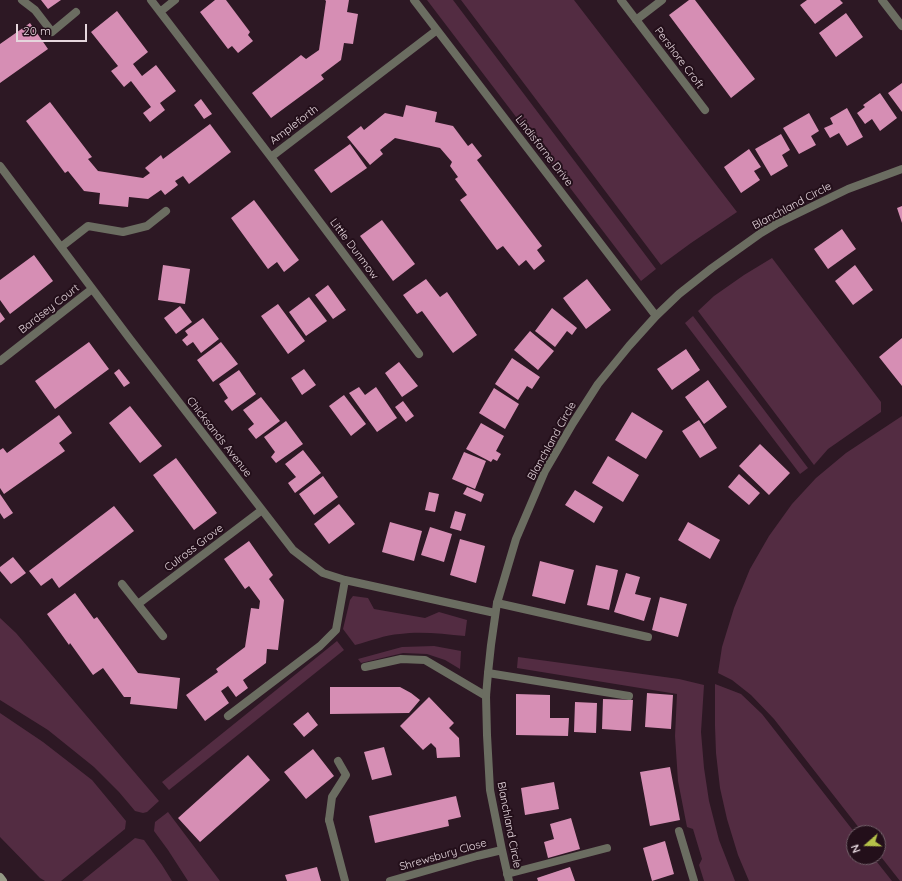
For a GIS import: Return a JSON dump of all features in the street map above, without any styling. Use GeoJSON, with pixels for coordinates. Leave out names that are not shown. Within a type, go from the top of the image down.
{"type":"FeatureCollection","features":[{"type":"Feature","properties":{"kind":"street"},"geometry":{"type":"LineString","coordinates":[[22,0],[35,10],[52,32],[76,12]]}},
{"type":"Feature","properties":{"kind":"street","name":"Ampleforth"},"geometry":{"type":"LineString","coordinates":[[151,0],[271,156],[436,30]]}},
{"type":"Feature","properties":{"kind":"street"},"geometry":{"type":"LineString","coordinates":[[160,12],[175,0]]}},
{"type":"Feature","properties":{"kind":"street","name":"Lindisfarne Drive"},"geometry":{"type":"LineString","coordinates":[[414,0],[656,316]]}},
{"type":"Feature","properties":{"kind":"street","name":"Pershore Croft"},"geometry":{"type":"LineString","coordinates":[[621,0],[705,110]]}},
{"type":"Feature","properties":{"kind":"street"},"geometry":{"type":"LineString","coordinates":[[636,20],[662,0]]}},
{"type":"Feature","properties":{"kind":"street"},"geometry":{"type":"LineString","coordinates":[[882,0],[902,26]]}},
{"type":"Feature","properties":{"kind":"street","name":"Little Dunmow"},"geometry":{"type":"LineString","coordinates":[[271,156],[419,354]]}},
{"type":"Feature","properties":{"kind":"street","name":"Chicksands Avenue"},"geometry":{"type":"LineString","coordinates":[[0,166],[92,289],[293,550],[323,574],[344,580],[495,613]]}},
{"type":"Feature","properties":{"kind":"street","name":"Blanchland Circle"},"geometry":{"type":"LineString","coordinates":[[508,877],[490,790],[486,696],[488,673],[497,603],[516,539],[545,471],[572,423],[598,384],[656,316],[679,294],[761,233],[794,214],[848,189],[902,169]]}},
{"type":"Feature","properties":{"kind":"street"},"geometry":{"type":"LineString","coordinates":[[61,247],[88,226],[123,232],[147,226],[166,212]]}},
{"type":"Feature","properties":{"kind":"street","name":"Bardsey Court"},"geometry":{"type":"LineString","coordinates":[[0,360],[92,289]]}},
{"type":"Feature","properties":{"kind":"street","name":"Culross Grove"},"geometry":{"type":"LineString","coordinates":[[138,604],[262,510]]}},
{"type":"Feature","properties":{"kind":"street"},"geometry":{"type":"LineString","coordinates":[[228,716],[320,646],[336,630],[344,580]]}},
{"type":"Feature","properties":{"kind":"street"},"geometry":{"type":"LineString","coordinates":[[122,584],[163,636]]}},
{"type":"Feature","properties":{"kind":"street"},"geometry":{"type":"LineString","coordinates":[[497,603],[648,637]]}},
{"type":"Feature","properties":{"kind":"street"},"geometry":{"type":"LineString","coordinates":[[365,667],[401,659],[426,660],[486,696]]}},
{"type":"Feature","properties":{"kind":"street"},"geometry":{"type":"LineString","coordinates":[[488,673],[629,696]]}},
{"type":"Feature","properties":{"kind":"street"},"geometry":{"type":"LineString","coordinates":[[338,761],[346,775],[332,796],[329,820],[345,881]]}},
{"type":"Feature","properties":{"kind":"street"},"geometry":{"type":"LineString","coordinates":[[679,832],[694,881]]}},
{"type":"Feature","properties":{"kind":"street"},"geometry":{"type":"LineString","coordinates":[[508,877],[607,848]]}},
{"type":"Feature","properties":{"kind":"street","name":"Shrewsbury Close"},"geometry":{"type":"LineString","coordinates":[[390,881],[502,850]]}},
{"type":"Feature","properties":{"kind":"street"},"geometry":{"type":"LineString","coordinates":[[0,877],[3,881]]}},
{"type":"Feature","properties":{"kind":"shaded area"},"geometry":{"type":"Polygon","coordinates":[[[427,0],[453,0],[656,269],[641,281],[427,0]]]}},
{"type":"Feature","properties":{"kind":"shaded area"},"geometry":{"type":"Polygon","coordinates":[[[461,0],[574,0],[737,212],[661,265],[461,0]]]}},
{"type":"Feature","properties":{"kind":"shaded area"},"geometry":{"type":"Polygon","coordinates":[[[772,258],[881,402],[881,412],[828,449],[814,465],[698,311],[714,296],[772,258]]]}},
{"type":"Feature","properties":{"kind":"shaded area"},"geometry":{"type":"Polygon","coordinates":[[[693,316],[808,468],[800,474],[685,323],[693,316]]]}},
{"type":"Feature","properties":{"kind":"shaded area"},"geometry":{"type":"Polygon","coordinates":[[[902,416],[902,881],[900,881],[886,863],[886,825],[857,825],[774,719],[751,695],[732,680],[718,673],[722,647],[734,608],[750,569],[769,536],[792,504],[816,478],[846,453],[902,416]]]}},
{"type":"Feature","properties":{"kind":"shaded area"},"geometry":{"type":"Polygon","coordinates":[[[353,596],[368,598],[374,609],[425,618],[439,612],[467,620],[465,636],[432,633],[408,633],[378,638],[355,645],[343,629],[350,600],[353,596]]]}},
{"type":"Feature","properties":{"kind":"shaded area"},"geometry":{"type":"Polygon","coordinates":[[[0,618],[16,633],[159,801],[147,812],[143,813],[135,811],[119,792],[94,767],[48,730],[0,700],[0,618]]]}},
{"type":"Feature","properties":{"kind":"shaded area"},"geometry":{"type":"Polygon","coordinates":[[[337,641],[344,650],[169,790],[162,782],[337,641]]]}},
{"type":"Feature","properties":{"kind":"shaded area"},"geometry":{"type":"Polygon","coordinates":[[[434,646],[461,651],[460,669],[445,660],[427,654],[403,653],[361,663],[358,659],[402,647],[434,646]]]}},
{"type":"Feature","properties":{"kind":"shaded area"},"geometry":{"type":"Polygon","coordinates":[[[518,657],[679,679],[704,685],[701,732],[709,801],[719,840],[735,881],[704,881],[699,865],[702,859],[693,829],[687,827],[678,781],[675,736],[677,694],[517,668],[518,657]]]}},
{"type":"Feature","properties":{"kind":"shaded area"},"geometry":{"type":"Polygon","coordinates":[[[715,684],[741,694],[762,714],[849,825],[846,825],[846,865],[879,865],[892,881],[749,881],[738,855],[727,819],[720,788],[715,726],[715,684]]]}},
{"type":"Feature","properties":{"kind":"shaded area"},"geometry":{"type":"Polygon","coordinates":[[[0,713],[43,742],[92,780],[126,821],[125,829],[61,881],[45,881],[40,878],[0,837],[0,713]]]}},
{"type":"Feature","properties":{"kind":"shaded area"},"geometry":{"type":"Polygon","coordinates":[[[168,812],[220,881],[188,881],[154,831],[155,822],[168,812]]]}},
{"type":"Feature","properties":{"kind":"shaded area"},"geometry":{"type":"Polygon","coordinates":[[[135,838],[144,840],[172,881],[82,881],[135,838]]]}},
{"type":"Feature","properties":{"kind":"building"},"geometry":{"type":"Polygon","coordinates":[[[41,0],[61,0],[48,9],[41,0]]]}},
{"type":"Feature","properties":{"kind":"building"},"geometry":{"type":"Polygon","coordinates":[[[215,0],[226,0],[250,32],[248,35],[253,41],[238,53],[232,46],[228,49],[200,12],[215,0]]]}},
{"type":"Feature","properties":{"kind":"building"},"geometry":{"type":"Polygon","coordinates":[[[325,0],[349,0],[347,12],[358,14],[353,44],[344,43],[341,60],[321,75],[324,79],[271,118],[252,93],[301,55],[306,59],[319,50],[325,0]]]}},
{"type":"Feature","properties":{"kind":"building"},"geometry":{"type":"Polygon","coordinates":[[[689,0],[695,0],[755,79],[731,98],[669,15],[689,0]]]}},
{"type":"Feature","properties":{"kind":"building"},"geometry":{"type":"Polygon","coordinates":[[[807,0],[840,0],[843,3],[815,24],[800,5],[807,0]]]}},
{"type":"Feature","properties":{"kind":"building"},"geometry":{"type":"Polygon","coordinates":[[[117,11],[148,52],[133,64],[142,76],[156,65],[176,91],[160,103],[165,110],[150,122],[143,113],[151,107],[131,81],[124,87],[111,71],[118,66],[91,32],[117,11]]]}},
{"type":"Feature","properties":{"kind":"building"},"geometry":{"type":"Polygon","coordinates":[[[846,13],[863,37],[836,57],[819,33],[846,13]]]}},
{"type":"Feature","properties":{"kind":"building"},"geometry":{"type":"Polygon","coordinates":[[[30,23],[48,49],[0,83],[0,44],[30,23]]]}},
{"type":"Feature","properties":{"kind":"building"},"geometry":{"type":"Polygon","coordinates":[[[902,83],[902,112],[888,93],[902,83]]]}},
{"type":"Feature","properties":{"kind":"building"},"geometry":{"type":"Polygon","coordinates":[[[880,93],[897,118],[880,131],[872,119],[865,124],[857,113],[865,107],[863,105],[880,93]]]}},
{"type":"Feature","properties":{"kind":"building"},"geometry":{"type":"Polygon","coordinates":[[[201,99],[212,114],[204,119],[194,105],[201,99]]]}},
{"type":"Feature","properties":{"kind":"building"},"geometry":{"type":"Polygon","coordinates":[[[50,102],[92,157],[88,159],[98,171],[143,178],[150,173],[145,168],[161,155],[163,159],[210,124],[231,152],[189,184],[183,176],[175,181],[178,185],[165,195],[161,190],[148,199],[129,197],[128,207],[99,204],[100,193],[84,191],[68,171],[65,173],[26,121],[50,102]]]}},
{"type":"Feature","properties":{"kind":"building"},"geometry":{"type":"Polygon","coordinates":[[[406,105],[437,112],[435,122],[453,126],[468,146],[472,143],[482,156],[477,160],[542,246],[537,250],[545,261],[534,270],[526,260],[519,266],[503,246],[497,250],[460,200],[467,195],[455,179],[458,177],[450,166],[452,162],[440,148],[395,138],[380,150],[383,154],[370,165],[347,137],[361,126],[364,130],[385,113],[403,117],[406,105]]]}},
{"type":"Feature","properties":{"kind":"building"},"geometry":{"type":"Polygon","coordinates":[[[847,108],[863,137],[847,146],[839,133],[830,138],[824,128],[833,124],[830,118],[847,108]]]}},
{"type":"Feature","properties":{"kind":"building"},"geometry":{"type":"Polygon","coordinates":[[[809,113],[819,131],[811,136],[816,145],[799,154],[783,128],[809,113]]]}},
{"type":"Feature","properties":{"kind":"building"},"geometry":{"type":"Polygon","coordinates":[[[781,134],[790,150],[782,155],[788,166],[771,176],[755,149],[781,134]]]}},
{"type":"Feature","properties":{"kind":"building"},"geometry":{"type":"Polygon","coordinates":[[[350,144],[367,168],[331,193],[314,170],[350,144]]]}},
{"type":"Feature","properties":{"kind":"building"},"geometry":{"type":"Polygon","coordinates":[[[749,149],[761,167],[754,171],[760,180],[741,193],[724,167],[749,149]]]}},
{"type":"Feature","properties":{"kind":"building"},"geometry":{"type":"Polygon","coordinates":[[[254,200],[299,260],[284,272],[277,262],[268,269],[231,218],[254,200]]]}},
{"type":"Feature","properties":{"kind":"building"},"geometry":{"type":"Polygon","coordinates":[[[902,206],[902,223],[897,208],[902,206]]]}},
{"type":"Feature","properties":{"kind":"building"},"geometry":{"type":"Polygon","coordinates":[[[382,220],[415,264],[393,281],[360,236],[382,220]]]}},
{"type":"Feature","properties":{"kind":"building"},"geometry":{"type":"Polygon","coordinates":[[[842,229],[856,249],[828,269],[814,249],[842,229]]]}},
{"type":"Feature","properties":{"kind":"building"},"geometry":{"type":"Polygon","coordinates":[[[34,255],[53,281],[10,314],[0,300],[0,280],[34,255]]]}},
{"type":"Feature","properties":{"kind":"building"},"geometry":{"type":"Polygon","coordinates":[[[163,265],[190,269],[185,304],[158,300],[163,265]]]}},
{"type":"Feature","properties":{"kind":"building"},"geometry":{"type":"Polygon","coordinates":[[[855,265],[873,290],[853,305],[835,281],[855,265]]]}},
{"type":"Feature","properties":{"kind":"building"},"geometry":{"type":"Polygon","coordinates":[[[426,279],[440,297],[447,292],[477,335],[453,353],[422,311],[417,314],[403,295],[426,279]]]}},
{"type":"Feature","properties":{"kind":"building"},"geometry":{"type":"Polygon","coordinates":[[[587,279],[611,310],[586,329],[563,298],[587,279]]]}},
{"type":"Feature","properties":{"kind":"building"},"geometry":{"type":"Polygon","coordinates":[[[328,285],[346,310],[333,319],[315,295],[328,285]]]}},
{"type":"Feature","properties":{"kind":"building"},"geometry":{"type":"Polygon","coordinates":[[[309,297],[327,321],[306,336],[289,312],[309,297]]]}},
{"type":"Feature","properties":{"kind":"building"},"geometry":{"type":"Polygon","coordinates":[[[278,304],[305,341],[288,354],[261,316],[278,304]]]}},
{"type":"Feature","properties":{"kind":"building"},"geometry":{"type":"Polygon","coordinates":[[[180,306],[192,322],[176,334],[164,318],[180,306]]]}},
{"type":"Feature","properties":{"kind":"building"},"geometry":{"type":"Polygon","coordinates":[[[552,308],[577,328],[572,335],[567,331],[555,347],[535,331],[552,308]]]}},
{"type":"Feature","properties":{"kind":"building"},"geometry":{"type":"Polygon","coordinates":[[[0,312],[5,319],[0,323],[0,312]]]}},
{"type":"Feature","properties":{"kind":"building"},"geometry":{"type":"Polygon","coordinates":[[[203,318],[219,339],[201,353],[193,342],[187,346],[182,340],[188,335],[185,331],[203,318]]]}},
{"type":"Feature","properties":{"kind":"building"},"geometry":{"type":"Polygon","coordinates":[[[530,331],[554,351],[538,370],[514,350],[530,331]]]}},
{"type":"Feature","properties":{"kind":"building"},"geometry":{"type":"Polygon","coordinates":[[[902,338],[902,386],[879,357],[902,338]]]}},
{"type":"Feature","properties":{"kind":"building"},"geometry":{"type":"Polygon","coordinates":[[[89,342],[109,369],[55,409],[35,381],[89,342]]]}},
{"type":"Feature","properties":{"kind":"building"},"geometry":{"type":"Polygon","coordinates":[[[221,342],[238,364],[213,382],[197,360],[221,342]]]}},
{"type":"Feature","properties":{"kind":"building"},"geometry":{"type":"Polygon","coordinates":[[[686,349],[700,370],[672,390],[657,369],[686,349]]]}},
{"type":"Feature","properties":{"kind":"building"},"geometry":{"type":"Polygon","coordinates":[[[512,358],[540,377],[532,389],[527,386],[518,400],[495,384],[512,358]]]}},
{"type":"Feature","properties":{"kind":"building"},"geometry":{"type":"Polygon","coordinates":[[[399,362],[418,386],[402,397],[385,373],[399,362]]]}},
{"type":"Feature","properties":{"kind":"building"},"geometry":{"type":"Polygon","coordinates":[[[119,369],[130,383],[124,387],[114,373],[119,369]]]}},
{"type":"Feature","properties":{"kind":"building"},"geometry":{"type":"Polygon","coordinates":[[[304,369],[316,385],[302,395],[291,378],[304,369]]]}},
{"type":"Feature","properties":{"kind":"building"},"geometry":{"type":"Polygon","coordinates":[[[239,370],[256,394],[232,411],[224,401],[228,398],[219,384],[239,370]]]}},
{"type":"Feature","properties":{"kind":"building"},"geometry":{"type":"Polygon","coordinates":[[[708,380],[727,407],[704,424],[685,397],[708,380]]]}},
{"type":"Feature","properties":{"kind":"building"},"geometry":{"type":"Polygon","coordinates":[[[359,387],[365,395],[376,387],[397,418],[377,432],[349,393],[359,387]]]}},
{"type":"Feature","properties":{"kind":"building"},"geometry":{"type":"Polygon","coordinates":[[[494,388],[519,404],[505,429],[479,413],[494,388]]]}},
{"type":"Feature","properties":{"kind":"building"},"geometry":{"type":"Polygon","coordinates":[[[344,395],[366,424],[351,436],[329,406],[344,395]]]}},
{"type":"Feature","properties":{"kind":"building"},"geometry":{"type":"Polygon","coordinates":[[[261,397],[280,421],[256,439],[248,429],[254,424],[243,410],[261,397]]]}},
{"type":"Feature","properties":{"kind":"building"},"geometry":{"type":"Polygon","coordinates":[[[403,401],[414,416],[406,422],[395,407],[403,401]]]}},
{"type":"Feature","properties":{"kind":"building"},"geometry":{"type":"Polygon","coordinates":[[[130,406],[162,446],[140,463],[109,423],[130,406]]]}},
{"type":"Feature","properties":{"kind":"building"},"geometry":{"type":"Polygon","coordinates":[[[632,412],[663,431],[646,459],[615,440],[632,412]]]}},
{"type":"Feature","properties":{"kind":"building"},"geometry":{"type":"Polygon","coordinates":[[[59,415],[72,433],[59,443],[65,451],[4,494],[0,488],[0,450],[3,448],[7,453],[59,415]]]}},
{"type":"Feature","properties":{"kind":"building"},"geometry":{"type":"Polygon","coordinates":[[[699,420],[717,448],[700,458],[682,431],[699,420]]]}},
{"type":"Feature","properties":{"kind":"building"},"geometry":{"type":"Polygon","coordinates":[[[286,421],[303,444],[276,463],[271,457],[275,452],[264,437],[286,421]]]}},
{"type":"Feature","properties":{"kind":"building"},"geometry":{"type":"Polygon","coordinates":[[[481,423],[504,436],[496,451],[501,454],[497,461],[493,459],[491,462],[466,449],[481,423]]]}},
{"type":"Feature","properties":{"kind":"building"},"geometry":{"type":"Polygon","coordinates":[[[760,444],[790,473],[769,495],[739,466],[760,444]]]}},
{"type":"Feature","properties":{"kind":"building"},"geometry":{"type":"Polygon","coordinates":[[[303,450],[321,473],[295,493],[288,483],[296,477],[285,464],[303,450]]]}},
{"type":"Feature","properties":{"kind":"building"},"geometry":{"type":"Polygon","coordinates":[[[464,452],[486,461],[475,489],[452,479],[464,452]]]}},
{"type":"Feature","properties":{"kind":"building"},"geometry":{"type":"Polygon","coordinates":[[[608,456],[639,475],[623,502],[592,483],[608,456]]]}},
{"type":"Feature","properties":{"kind":"building"},"geometry":{"type":"Polygon","coordinates":[[[176,458],[217,513],[194,530],[153,475],[176,458]]]}},
{"type":"Feature","properties":{"kind":"building"},"geometry":{"type":"Polygon","coordinates":[[[739,474],[760,493],[749,505],[728,487],[739,474]]]}},
{"type":"Feature","properties":{"kind":"building"},"geometry":{"type":"Polygon","coordinates":[[[323,476],[338,497],[314,515],[299,494],[323,476]]]}},
{"type":"Feature","properties":{"kind":"building"},"geometry":{"type":"Polygon","coordinates":[[[467,487],[484,494],[481,502],[463,494],[467,487]]]}},
{"type":"Feature","properties":{"kind":"building"},"geometry":{"type":"Polygon","coordinates":[[[575,490],[603,507],[594,523],[565,505],[575,490]]]}},
{"type":"Feature","properties":{"kind":"building"},"geometry":{"type":"Polygon","coordinates":[[[429,492],[439,494],[435,512],[425,510],[429,492]]]}},
{"type":"Feature","properties":{"kind":"building"},"geometry":{"type":"Polygon","coordinates":[[[0,494],[13,513],[4,519],[0,513],[0,494]]]}},
{"type":"Feature","properties":{"kind":"building"},"geometry":{"type":"Polygon","coordinates":[[[339,504],[355,524],[329,544],[314,524],[339,504]]]}},
{"type":"Feature","properties":{"kind":"building"},"geometry":{"type":"Polygon","coordinates":[[[114,506],[134,531],[59,588],[52,578],[41,586],[29,571],[114,506]]]}},
{"type":"Feature","properties":{"kind":"building"},"geometry":{"type":"Polygon","coordinates":[[[455,511],[466,514],[461,531],[450,528],[455,511]]]}},
{"type":"Feature","properties":{"kind":"building"},"geometry":{"type":"Polygon","coordinates":[[[390,522],[422,531],[414,561],[382,552],[390,522]]]}},
{"type":"Feature","properties":{"kind":"building"},"geometry":{"type":"Polygon","coordinates":[[[688,522],[720,540],[710,559],[678,540],[688,522]]]}},
{"type":"Feature","properties":{"kind":"building"},"geometry":{"type":"Polygon","coordinates":[[[430,527],[452,534],[444,562],[421,555],[430,527]]]}},
{"type":"Feature","properties":{"kind":"building"},"geometry":{"type":"Polygon","coordinates":[[[460,539],[485,546],[476,583],[450,575],[460,539]]]}},
{"type":"Feature","properties":{"kind":"building"},"geometry":{"type":"Polygon","coordinates":[[[249,541],[273,575],[269,579],[284,600],[278,650],[267,649],[266,663],[243,680],[248,688],[236,697],[228,686],[221,691],[229,703],[205,721],[186,695],[218,672],[216,669],[245,647],[251,608],[259,609],[260,601],[249,586],[245,589],[224,559],[249,541]]]}},
{"type":"Feature","properties":{"kind":"building"},"geometry":{"type":"Polygon","coordinates":[[[13,557],[26,573],[11,584],[0,571],[0,567],[13,557]]]}},
{"type":"Feature","properties":{"kind":"building"},"geometry":{"type":"Polygon","coordinates":[[[540,561],[574,570],[565,604],[532,596],[540,561]]]}},
{"type":"Feature","properties":{"kind":"building"},"geometry":{"type":"Polygon","coordinates":[[[596,565],[618,570],[609,610],[587,605],[596,565]]]}},
{"type":"Feature","properties":{"kind":"building"},"geometry":{"type":"Polygon","coordinates":[[[626,573],[640,577],[635,594],[651,598],[644,621],[614,612],[626,573]]]}},
{"type":"Feature","properties":{"kind":"building"},"geometry":{"type":"Polygon","coordinates":[[[75,593],[94,619],[97,617],[138,673],[180,678],[177,709],[130,704],[131,697],[124,697],[103,668],[93,675],[47,614],[75,593]]]}},
{"type":"Feature","properties":{"kind":"building"},"geometry":{"type":"Polygon","coordinates":[[[660,597],[687,604],[678,637],[652,630],[660,597]]]}},
{"type":"Feature","properties":{"kind":"building"},"geometry":{"type":"Polygon","coordinates":[[[330,687],[400,687],[420,700],[409,713],[330,714],[330,687]]]}},
{"type":"Feature","properties":{"kind":"building"},"geometry":{"type":"Polygon","coordinates":[[[647,693],[673,695],[671,729],[645,727],[647,693]]]}},
{"type":"Feature","properties":{"kind":"building"},"geometry":{"type":"Polygon","coordinates":[[[516,694],[550,695],[550,718],[569,718],[568,736],[516,735],[516,694]]]}},
{"type":"Feature","properties":{"kind":"building"},"geometry":{"type":"Polygon","coordinates":[[[429,697],[454,723],[449,728],[459,738],[460,757],[437,758],[436,748],[431,743],[423,750],[400,726],[429,697]]]}},
{"type":"Feature","properties":{"kind":"building"},"geometry":{"type":"Polygon","coordinates":[[[603,699],[633,700],[631,731],[602,729],[603,699]]]}},
{"type":"Feature","properties":{"kind":"building"},"geometry":{"type":"Polygon","coordinates":[[[575,702],[597,703],[596,733],[574,732],[575,702]]]}},
{"type":"Feature","properties":{"kind":"building"},"geometry":{"type":"Polygon","coordinates":[[[308,712],[318,725],[304,737],[293,724],[308,712]]]}},
{"type":"Feature","properties":{"kind":"building"},"geometry":{"type":"Polygon","coordinates":[[[384,747],[392,775],[372,780],[364,752],[384,747]]]}},
{"type":"Feature","properties":{"kind":"building"},"geometry":{"type":"Polygon","coordinates":[[[313,749],[334,776],[306,799],[284,772],[313,749]]]}},
{"type":"Feature","properties":{"kind":"building"},"geometry":{"type":"Polygon","coordinates":[[[248,755],[270,780],[200,842],[178,818],[248,755]]]}},
{"type":"Feature","properties":{"kind":"building"},"geometry":{"type":"Polygon","coordinates":[[[670,767],[680,820],[650,826],[640,772],[670,767]]]}},
{"type":"Feature","properties":{"kind":"building"},"geometry":{"type":"Polygon","coordinates":[[[554,782],[559,809],[525,815],[521,788],[554,782]]]}},
{"type":"Feature","properties":{"kind":"building"},"geometry":{"type":"Polygon","coordinates":[[[456,796],[461,817],[448,820],[449,826],[375,843],[369,816],[456,796]]]}},
{"type":"Feature","properties":{"kind":"building"},"geometry":{"type":"Polygon","coordinates":[[[571,818],[580,849],[548,858],[544,842],[554,839],[550,824],[571,818]]]}},
{"type":"Feature","properties":{"kind":"building"},"geometry":{"type":"Polygon","coordinates":[[[665,841],[674,874],[652,881],[643,848],[665,841]]]}},
{"type":"Feature","properties":{"kind":"building"},"geometry":{"type":"Polygon","coordinates":[[[317,867],[321,881],[287,881],[285,875],[317,867]]]}},
{"type":"Feature","properties":{"kind":"building"},"geometry":{"type":"Polygon","coordinates":[[[570,867],[575,881],[538,881],[537,878],[570,867]]]}}]}
